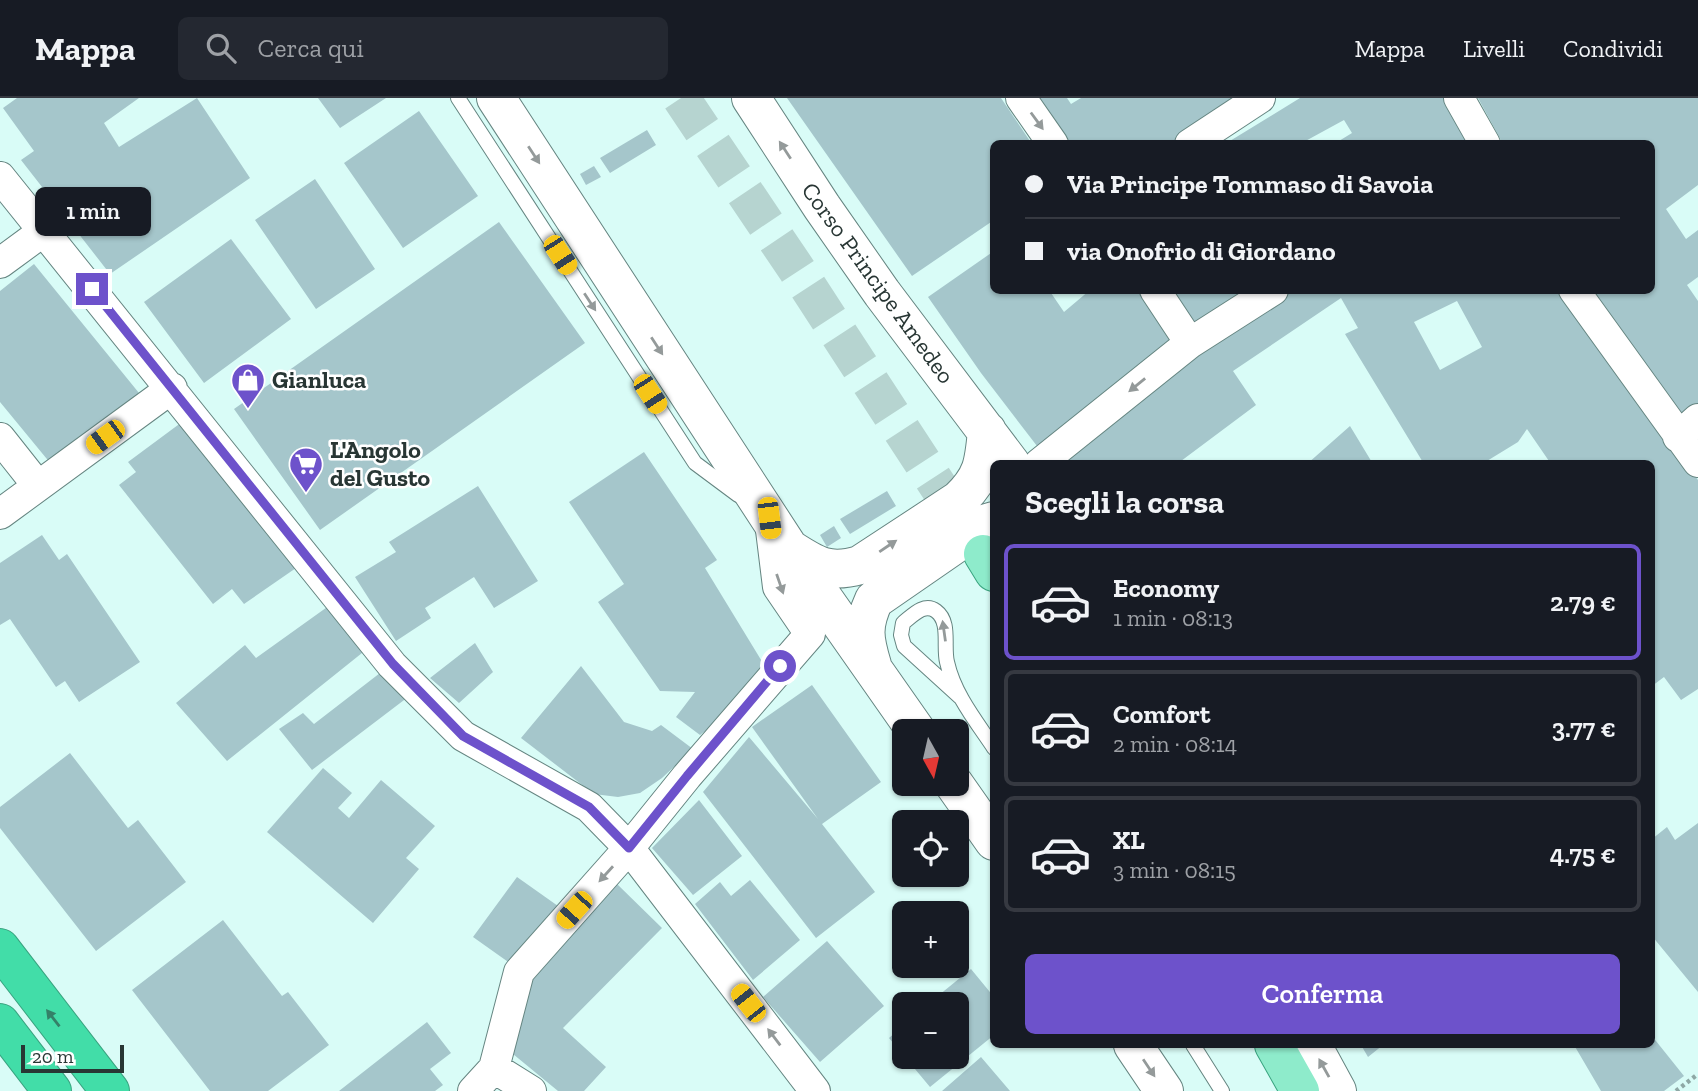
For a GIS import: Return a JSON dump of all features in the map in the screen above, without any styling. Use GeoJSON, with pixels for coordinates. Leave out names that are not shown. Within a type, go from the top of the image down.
{"type":"FeatureCollection","features":[{"type":"Feature","properties":{"kind":"highway"},"geometry":{"type":"LineString","coordinates":[[0,948],[110,1091]]}},
{"type":"Feature","properties":{"kind":"highway"},"geometry":{"type":"LineString","coordinates":[[0,1023],[52,1091]]}},
{"type":"Feature","properties":{"kind":"main road"},"geometry":{"type":"LineString","coordinates":[[496,98],[779,533],[908,719]]}},
{"type":"Feature","properties":{"kind":"main road","name":"Corso Principe Amedeo"},"geometry":{"type":"LineString","coordinates":[[751,98],[882,293],[1008,460]]}},
{"type":"Feature","properties":{"kind":"main road"},"geometry":{"type":"LineString","coordinates":[[779,533],[807,560],[826,569],[842,570],[860,565],[959,500],[973,487],[983,470],[987,431]]}},
{"type":"Feature","properties":{"kind":"main road"},"geometry":{"type":"LineString","coordinates":[[875,672],[865,640],[867,617],[874,600],[984,524],[990,549]]}},
{"type":"Feature","properties":{"kind":"main road"},"geometry":{"type":"LineString","coordinates":[[962,796],[990,835]]}},
{"type":"Feature","properties":{"kind":"main road"},"geometry":{"type":"LineString","coordinates":[[1135,1048],[1164,1091]]}},
{"type":"Feature","properties":{"kind":"main road"},"geometry":{"type":"LineString","coordinates":[[1275,1048],[1300,1091]]}},
{"type":"Feature","properties":{"kind":"main road"},"geometry":{"type":"LineString","coordinates":[[1314,1048],[1337,1091]]}},
{"type":"Feature","properties":{"kind":"street"},"geometry":{"type":"LineString","coordinates":[[1021,98],[1050,140]]}},
{"type":"Feature","properties":{"kind":"street"},"geometry":{"type":"LineString","coordinates":[[1196,140],[1260,98]]}},
{"type":"Feature","properties":{"kind":"street"},"geometry":{"type":"LineString","coordinates":[[1459,98],[1483,140]]}},
{"type":"Feature","properties":{"kind":"street"},"geometry":{"type":"LineString","coordinates":[[0,177],[393,664],[463,736],[589,807],[629,848],[815,1091]]}},
{"type":"Feature","properties":{"kind":"street"},"geometry":{"type":"LineString","coordinates":[[0,263],[45,230]]}},
{"type":"Feature","properties":{"kind":"street"},"geometry":{"type":"LineString","coordinates":[[1158,294],[1190,343]]}},
{"type":"Feature","properties":{"kind":"street"},"geometry":{"type":"LineString","coordinates":[[1044,460],[1190,343],[1267,294]]}},
{"type":"Feature","properties":{"kind":"street"},"geometry":{"type":"LineString","coordinates":[[1577,294],[1688,428],[1698,462]]}},
{"type":"Feature","properties":{"kind":"street"},"geometry":{"type":"LineString","coordinates":[[0,514],[172,388]]}},
{"type":"Feature","properties":{"kind":"street"},"geometry":{"type":"LineString","coordinates":[[0,438],[38,486]]}},
{"type":"Feature","properties":{"kind":"street"},"geometry":{"type":"LineString","coordinates":[[473,1091],[494,1068],[519,972],[629,848],[695,766],[810,634],[778,587],[779,533]]}},
{"type":"Feature","properties":{"kind":"street"},"geometry":{"type":"LineString","coordinates":[[494,1068],[531,1091]]}},
{"type":"Feature","properties":{"kind":"lane"},"geometry":{"type":"LineString","coordinates":[[458,98],[695,463],[779,533]]}},
{"type":"Feature","properties":{"kind":"lane"},"geometry":{"type":"LineString","coordinates":[[960,697],[904,646],[901,635],[903,623],[920,609],[930,608],[937,611],[943,620],[947,663],[960,697],[990,742]]}},
{"type":"Feature","properties":{"kind":"lane"},"geometry":{"type":"LineString","coordinates":[[1195,1048],[1222,1091]]}},
{"type":"Feature","properties":{"kind":"path"},"geometry":{"type":"LineString","coordinates":[[1676,1091],[1698,1074]]}},
{"type":"Feature","properties":{"kind":"building"},"geometry":{"type":"Polygon","coordinates":[[[17,98],[139,98],[104,123],[119,147],[197,98],[250,178],[110,274],[21,160],[34,151],[3,108],[17,98]]]}},
{"type":"Feature","properties":{"kind":"building"},"geometry":{"type":"Polygon","coordinates":[[[318,98],[386,98],[340,128],[318,98]]]}},
{"type":"Feature","properties":{"kind":"building"},"geometry":{"type":"Polygon","coordinates":[[[787,98],[1001,98],[1029,140],[990,140],[990,223],[912,276],[787,98]]]}},
{"type":"Feature","properties":{"kind":"building"},"geometry":{"type":"Polygon","coordinates":[[[1037,98],[1067,98],[1071,104],[1081,98],[1251,98],[1185,140],[1063,140],[1037,98]]]}},
{"type":"Feature","properties":{"kind":"building"},"geometry":{"type":"Polygon","coordinates":[[[1300,98],[1443,98],[1468,140],[1341,140],[1352,133],[1344,120],[1307,140],[1232,140],[1300,98]]]}},
{"type":"Feature","properties":{"kind":"building"},"geometry":{"type":"Polygon","coordinates":[[[1478,98],[1698,98],[1698,185],[1666,209],[1686,239],[1698,230],[1698,277],[1687,285],[1698,301],[1698,411],[1683,425],[1595,294],[1655,294],[1655,140],[1501,140],[1478,98]]]}},
{"type":"Feature","properties":{"kind":"building"},"geometry":{"type":"Polygon","coordinates":[[[419,111],[478,196],[403,248],[344,163],[419,111]]]}},
{"type":"Feature","properties":{"kind":"building"},"geometry":{"type":"Polygon","coordinates":[[[647,130],[656,145],[610,173],[600,158],[647,130]]]}},
{"type":"Feature","properties":{"kind":"building"},"geometry":{"type":"Polygon","coordinates":[[[594,166],[601,177],[586,185],[580,174],[594,166]]]}},
{"type":"Feature","properties":{"kind":"building"},"geometry":{"type":"Polygon","coordinates":[[[315,179],[375,269],[316,309],[255,220],[315,179]]]}},
{"type":"Feature","properties":{"kind":"building"},"geometry":{"type":"Polygon","coordinates":[[[499,222],[585,343],[320,530],[234,409],[499,222]]]}},
{"type":"Feature","properties":{"kind":"building"},"geometry":{"type":"Polygon","coordinates":[[[231,239],[291,319],[204,383],[144,302],[231,239]]]}},
{"type":"Feature","properties":{"kind":"building"},"geometry":{"type":"Polygon","coordinates":[[[990,254],[990,294],[1052,294],[1064,312],[1085,294],[1154,294],[1185,335],[1037,446],[928,297],[990,254]]]}},
{"type":"Feature","properties":{"kind":"building"},"geometry":{"type":"Polygon","coordinates":[[[34,264],[139,393],[51,464],[0,402],[0,291],[34,264]]]}},
{"type":"Feature","properties":{"kind":"building"},"geometry":{"type":"Polygon","coordinates":[[[1169,294],[1257,294],[1195,333],[1169,294]]]}},
{"type":"Feature","properties":{"kind":"building"},"geometry":{"type":"Polygon","coordinates":[[[1276,294],[1562,294],[1698,480],[1698,689],[1681,700],[1664,677],[1655,684],[1655,460],[1548,460],[1527,429],[1518,442],[1489,460],[1422,460],[1345,334],[1358,328],[1341,298],[1233,371],[1256,405],[1182,460],[1060,460],[1276,294]],[[1457,301],[1414,322],[1440,370],[1482,347],[1457,301]]]}},
{"type":"Feature","properties":{"kind":"building"},"geometry":{"type":"Polygon","coordinates":[[[182,422],[296,568],[244,604],[232,589],[213,604],[119,485],[136,472],[128,462],[182,422]]]}},
{"type":"Feature","properties":{"kind":"building"},"geometry":{"type":"Polygon","coordinates":[[[1350,426],[1371,460],[1312,460],[1350,426]]]}},
{"type":"Feature","properties":{"kind":"building"},"geometry":{"type":"Polygon","coordinates":[[[644,452],[717,560],[705,568],[766,668],[738,693],[723,717],[700,735],[676,717],[695,692],[660,691],[598,602],[624,584],[569,502],[644,452]]]}},
{"type":"Feature","properties":{"kind":"building"},"geometry":{"type":"Polygon","coordinates":[[[478,486],[538,581],[494,608],[474,577],[425,608],[431,618],[396,641],[355,577],[396,552],[389,542],[478,486]]]}},
{"type":"Feature","properties":{"kind":"building"},"geometry":{"type":"Polygon","coordinates":[[[887,491],[896,506],[850,534],[840,519],[887,491]]]}},
{"type":"Feature","properties":{"kind":"building"},"geometry":{"type":"Polygon","coordinates":[[[834,526],[841,538],[827,547],[820,535],[834,526]]]}},
{"type":"Feature","properties":{"kind":"building"},"geometry":{"type":"Polygon","coordinates":[[[42,535],[59,560],[67,554],[140,662],[79,702],[65,681],[56,687],[10,619],[0,625],[0,563],[42,535]]]}},
{"type":"Feature","properties":{"kind":"building"},"geometry":{"type":"Polygon","coordinates":[[[330,605],[367,649],[227,761],[176,703],[245,645],[256,658],[330,605]]]}},
{"type":"Feature","properties":{"kind":"building"},"geometry":{"type":"Polygon","coordinates":[[[475,643],[493,672],[459,703],[430,678],[475,643]]]}},
{"type":"Feature","properties":{"kind":"building"},"geometry":{"type":"Polygon","coordinates":[[[581,666],[624,722],[652,731],[661,725],[693,749],[662,778],[640,793],[618,797],[594,794],[521,738],[581,666]]]}},
{"type":"Feature","properties":{"kind":"building"},"geometry":{"type":"Polygon","coordinates":[[[380,673],[412,694],[312,770],[279,729],[303,713],[314,724],[380,673]]]}},
{"type":"Feature","properties":{"kind":"building"},"geometry":{"type":"Polygon","coordinates":[[[812,685],[881,782],[822,824],[875,892],[816,938],[703,792],[749,737],[818,819],[752,727],[812,685]]]}},
{"type":"Feature","properties":{"kind":"building"},"geometry":{"type":"Polygon","coordinates":[[[70,753],[128,828],[138,820],[186,882],[96,951],[0,828],[0,807],[70,753]]]}},
{"type":"Feature","properties":{"kind":"building"},"geometry":{"type":"Polygon","coordinates":[[[323,768],[352,793],[338,808],[349,818],[381,780],[435,826],[406,858],[419,869],[373,923],[267,832],[323,768]]]}},
{"type":"Feature","properties":{"kind":"building"},"geometry":{"type":"Polygon","coordinates":[[[699,800],[742,856],[693,895],[652,848],[699,800]]]}},
{"type":"Feature","properties":{"kind":"building"},"geometry":{"type":"Polygon","coordinates":[[[1698,823],[1698,992],[1655,940],[1655,837],[1667,827],[1675,840],[1698,823]]]}},
{"type":"Feature","properties":{"kind":"building"},"geometry":{"type":"Polygon","coordinates":[[[517,877],[558,906],[514,966],[473,937],[517,877]]]}},
{"type":"Feature","properties":{"kind":"building"},"geometry":{"type":"Polygon","coordinates":[[[750,880],[800,940],[753,980],[695,904],[720,882],[731,896],[750,880]]]}},
{"type":"Feature","properties":{"kind":"building"},"geometry":{"type":"Polygon","coordinates":[[[616,883],[662,928],[563,1028],[606,1067],[584,1091],[558,1091],[513,1054],[530,971],[616,883]]]}},
{"type":"Feature","properties":{"kind":"building"},"geometry":{"type":"Polygon","coordinates":[[[223,920],[282,996],[288,992],[329,1045],[268,1091],[210,1091],[132,990],[223,920]]]}},
{"type":"Feature","properties":{"kind":"building"},"geometry":{"type":"Polygon","coordinates":[[[827,941],[884,1006],[820,1062],[763,997],[827,941]]]}},
{"type":"Feature","properties":{"kind":"building"},"geometry":{"type":"Polygon","coordinates":[[[971,969],[990,992],[990,1038],[969,1055],[969,992],[943,992],[960,978],[969,978],[971,969]]]}},
{"type":"Feature","properties":{"kind":"building"},"geometry":{"type":"Polygon","coordinates":[[[427,1022],[451,1053],[430,1069],[443,1085],[435,1091],[339,1091],[427,1022]]]}},
{"type":"Feature","properties":{"kind":"building"},"geometry":{"type":"Polygon","coordinates":[[[1655,1040],[1684,1076],[1664,1091],[1601,1091],[1576,1048],[1655,1048],[1655,1040]]]}},
{"type":"Feature","properties":{"kind":"building"},"geometry":{"type":"Polygon","coordinates":[[[1363,1048],[1379,1048],[1368,1057],[1363,1048]]]}},
{"type":"Feature","properties":{"kind":"building"},"geometry":{"type":"Polygon","coordinates":[[[981,1057],[1010,1091],[942,1091],[981,1057]]]}},
{"type":"Feature","properties":{"kind":"building"},"geometry":{"type":"Polygon","coordinates":[[[915,1069],[952,1069],[930,1087],[915,1069]]]}},
{"type":"Feature","properties":{"kind":"tunnel"},"geometry":{"type":"LineString","coordinates":[[681,98],[968,532]]}},
{"type":"Feature","properties":{"kind":"place","name":"Gianluca"},"geometry":{"type":"Point","coordinates":[248,410]}},
{"type":"Feature","properties":{"kind":"place","name":"L'Angolo del Gusto"},"geometry":{"type":"Point","coordinates":[306,494]}},
{"type":"Feature","properties":{"kind":"route"},"geometry":{"type":"LineString","coordinates":[[92,289],[393,664],[463,736],[589,807],[629,848],[780,666]]}}]}
